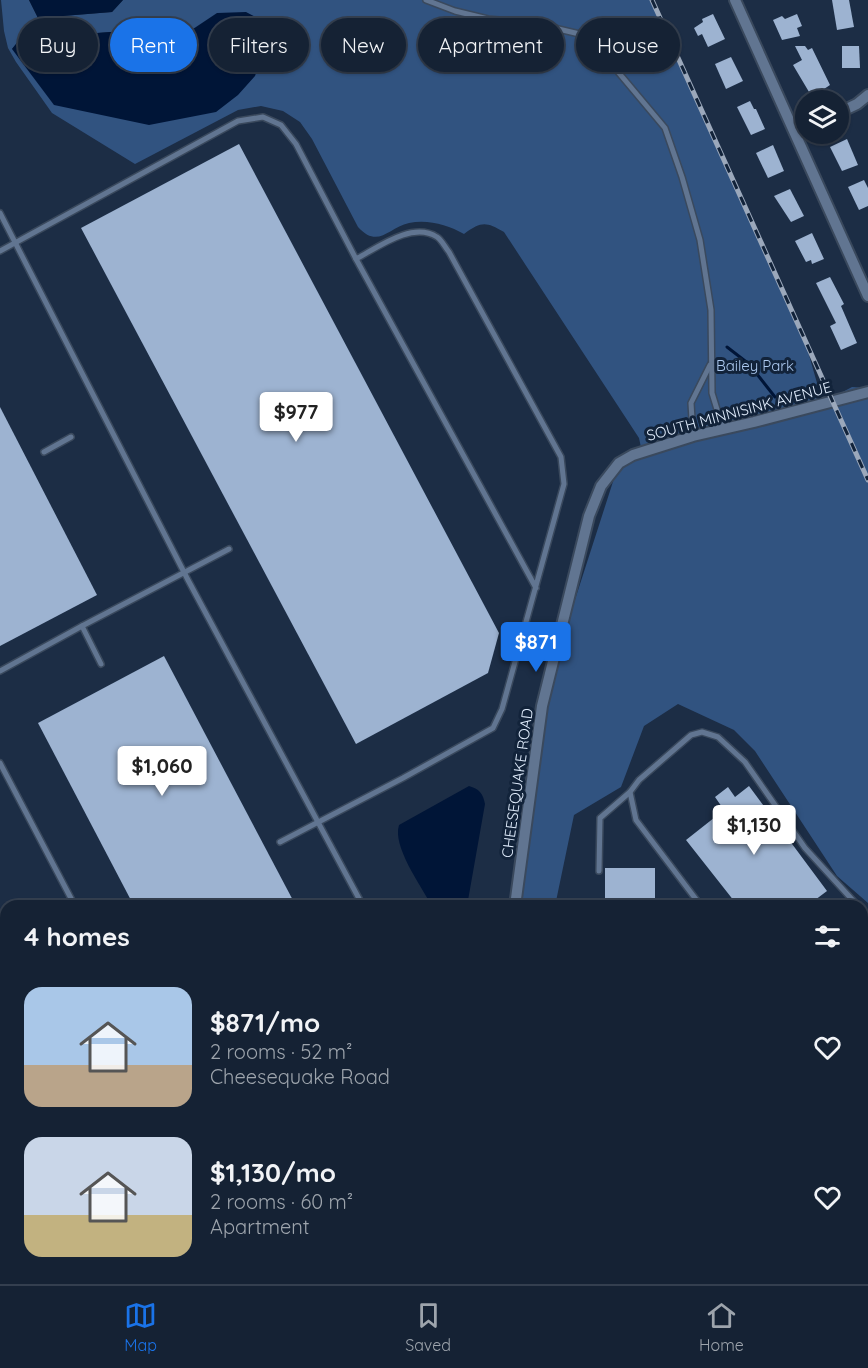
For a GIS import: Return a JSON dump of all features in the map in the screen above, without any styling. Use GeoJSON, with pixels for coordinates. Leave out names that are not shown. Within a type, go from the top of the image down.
{"type":"FeatureCollection","features":[{"type":"Feature","properties":{"kind":"street"},"geometry":{"type":"LineString","coordinates":[[735,0],[795,118]]}},
{"type":"Feature","properties":{"kind":"street"},"geometry":{"type":"LineString","coordinates":[[849,108],[868,95]]}},
{"type":"Feature","properties":{"kind":"street"},"geometry":{"type":"LineString","coordinates":[[807,144],[868,296]]}},
{"type":"Feature","properties":{"kind":"street","name":"SOUTH MINNISINK AVENUE"},"geometry":{"type":"LineString","coordinates":[[619,463],[633,455],[693,436],[868,392]]}},
{"type":"Feature","properties":{"kind":"street","name":"CHEESEQUAKE ROAD"},"geometry":{"type":"LineString","coordinates":[[516,900],[545,695],[589,516],[600,486],[619,463]]}},
{"type":"Feature","properties":{"kind":"lane"},"geometry":{"type":"LineString","coordinates":[[426,0],[488,19],[533,24],[588,36],[665,128],[700,240],[711,310],[712,393],[723,429]]}},
{"type":"Feature","properties":{"kind":"lane"},"geometry":{"type":"LineString","coordinates":[[0,251],[238,121],[263,117],[281,124],[296,144],[356,259],[536,588]]}},
{"type":"Feature","properties":{"kind":"lane"},"geometry":{"type":"LineString","coordinates":[[0,213],[184,573],[360,900]]}},
{"type":"Feature","properties":{"kind":"lane"},"geometry":{"type":"LineString","coordinates":[[280,843],[493,728],[502,709],[564,484],[561,458],[449,252],[438,237],[422,232],[404,235],[356,259]]}},
{"type":"Feature","properties":{"kind":"lane"},"geometry":{"type":"LineString","coordinates":[[693,436],[691,403],[711,363]]}},
{"type":"Feature","properties":{"kind":"lane"},"geometry":{"type":"LineString","coordinates":[[44,452],[71,437]]}},
{"type":"Feature","properties":{"kind":"lane"},"geometry":{"type":"LineString","coordinates":[[0,671],[229,549]]}},
{"type":"Feature","properties":{"kind":"lane"},"geometry":{"type":"LineString","coordinates":[[82,626],[101,664]]}},
{"type":"Feature","properties":{"kind":"lane"},"geometry":{"type":"LineString","coordinates":[[599,871],[600,818],[691,735],[702,732],[718,737],[745,762],[805,848],[853,900]]}},
{"type":"Feature","properties":{"kind":"lane"},"geometry":{"type":"LineString","coordinates":[[0,763],[72,900]]}},
{"type":"Feature","properties":{"kind":"lane"},"geometry":{"type":"LineString","coordinates":[[630,792],[636,820],[697,900]]}},
{"type":"Feature","properties":{"kind":"green space"},"geometry":{"type":"Polygon","coordinates":[[[1,0],[29,0],[38,18],[18,18],[18,42],[12,49],[18,48],[18,65],[8,48],[1,0]]]}},
{"type":"Feature","properties":{"kind":"green space","name":"Bailey Park"},"geometry":{"type":"Polygon","coordinates":[[[123,0],[652,0],[660,18],[576,18],[576,72],[680,72],[680,62],[803,334],[817,383],[820,404],[852,387],[868,388],[868,900],[865,900],[837,876],[755,751],[734,730],[678,704],[644,726],[621,787],[574,815],[556,900],[516,900],[548,695],[572,609],[619,463],[642,452],[639,438],[504,232],[484,224],[464,234],[445,226],[423,222],[409,223],[377,237],[365,233],[358,227],[312,139],[300,122],[283,111],[261,106],[238,110],[135,164],[52,113],[23,72],[98,72],[98,40],[110,39],[110,72],[197,72],[197,18],[110,18],[110,32],[98,33],[98,18],[38,18],[112,12],[123,0]]]}},
{"type":"Feature","properties":{"kind":"shaded area"},"geometry":{"type":"Polygon","coordinates":[[[29,0],[123,0],[112,12],[38,18],[29,0]]]}},
{"type":"Feature","properties":{"kind":"shaded area"},"geometry":{"type":"Polygon","coordinates":[[[246,12],[257,18],[210,18],[217,13],[246,12]]]}},
{"type":"Feature","properties":{"kind":"shaded area"},"geometry":{"type":"Polygon","coordinates":[[[209,18],[209,72],[256,72],[238,95],[216,112],[149,125],[54,105],[29,72],[98,72],[98,33],[110,32],[110,72],[197,72],[197,26],[209,18]]]}},
{"type":"Feature","properties":{"kind":"shaded area"},"geometry":{"type":"Polygon","coordinates":[[[18,42],[18,57],[12,49],[18,42]]]}},
{"type":"Feature","properties":{"kind":"shaded area"},"geometry":{"type":"Polygon","coordinates":[[[469,786],[480,792],[485,804],[468,900],[428,900],[403,855],[398,834],[399,825],[469,786]]]}},
{"type":"Feature","properties":{"kind":"building"},"geometry":{"type":"Polygon","coordinates":[[[832,0],[849,0],[854,27],[837,30],[832,0]]]}},
{"type":"Feature","properties":{"kind":"building"},"geometry":{"type":"Polygon","coordinates":[[[713,14],[725,39],[708,47],[702,34],[698,36],[694,28],[703,22],[702,19],[713,14]]]}},
{"type":"Feature","properties":{"kind":"building"},"geometry":{"type":"Polygon","coordinates":[[[797,14],[802,26],[797,28],[800,36],[782,40],[773,20],[782,16],[785,19],[797,14]]]}},
{"type":"Feature","properties":{"kind":"building"},"geometry":{"type":"Polygon","coordinates":[[[795,46],[805,46],[808,50],[812,48],[830,85],[822,90],[808,90],[793,65],[802,60],[795,46]]]}},
{"type":"Feature","properties":{"kind":"building"},"geometry":{"type":"Polygon","coordinates":[[[842,46],[859,46],[860,68],[842,68],[842,46]]]}},
{"type":"Feature","properties":{"kind":"building"},"geometry":{"type":"Polygon","coordinates":[[[731,57],[743,81],[726,89],[715,64],[731,57]]]}},
{"type":"Feature","properties":{"kind":"building"},"geometry":{"type":"Polygon","coordinates":[[[750,101],[765,129],[751,135],[737,107],[750,101]]]}},
{"type":"Feature","properties":{"kind":"building"},"geometry":{"type":"Polygon","coordinates":[[[239,144],[499,633],[488,673],[356,744],[81,228],[239,144]]]}},
{"type":"Feature","properties":{"kind":"building"},"geometry":{"type":"Polygon","coordinates":[[[836,144],[849,144],[858,165],[842,171],[830,147],[836,144]]]}},
{"type":"Feature","properties":{"kind":"building"},"geometry":{"type":"Polygon","coordinates":[[[773,145],[784,171],[768,178],[756,153],[773,145]]]}},
{"type":"Feature","properties":{"kind":"building"},"geometry":{"type":"Polygon","coordinates":[[[864,180],[868,188],[868,206],[859,210],[848,187],[864,180]]]}},
{"type":"Feature","properties":{"kind":"building"},"geometry":{"type":"Polygon","coordinates":[[[790,189],[804,216],[791,222],[774,196],[790,189]]]}},
{"type":"Feature","properties":{"kind":"building"},"geometry":{"type":"Polygon","coordinates":[[[812,233],[824,259],[812,264],[811,260],[806,262],[795,241],[812,233]]]}},
{"type":"Feature","properties":{"kind":"building"},"geometry":{"type":"Polygon","coordinates":[[[830,277],[844,304],[841,306],[857,343],[841,350],[830,326],[836,323],[816,283],[830,277]]]}},
{"type":"Feature","properties":{"kind":"building"},"geometry":{"type":"Polygon","coordinates":[[[0,407],[97,595],[0,646],[0,407]]]}},
{"type":"Feature","properties":{"kind":"building"},"geometry":{"type":"Polygon","coordinates":[[[164,656],[293,900],[131,900],[38,723],[164,656]]]}},
{"type":"Feature","properties":{"kind":"building"},"geometry":{"type":"Polygon","coordinates":[[[749,786],[827,891],[815,900],[733,900],[686,840],[724,810],[715,797],[728,787],[735,797],[749,786]]]}},
{"type":"Feature","properties":{"kind":"building"},"geometry":{"type":"Polygon","coordinates":[[[605,868],[655,868],[655,900],[605,900],[605,868]]]}},
{"type":"Feature","properties":{"kind":"waterway"},"geometry":{"type":"LineString","coordinates":[[727,347],[749,364],[775,397]]}},
{"type":"Feature","properties":{"kind":"railway"},"geometry":{"type":"LineString","coordinates":[[652,0],[868,480]]}}]}
